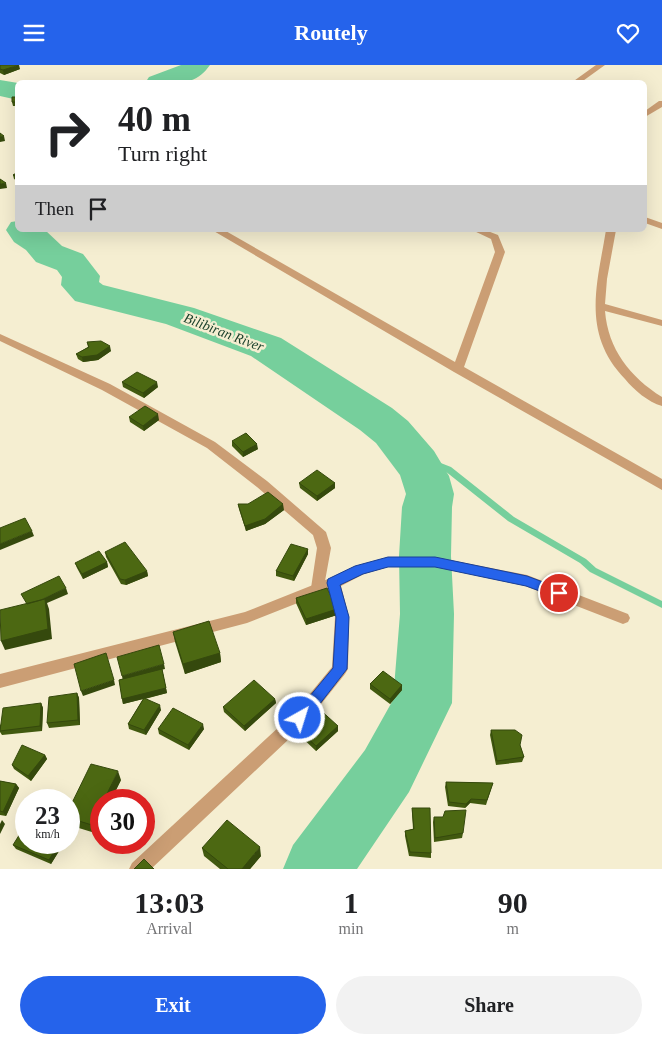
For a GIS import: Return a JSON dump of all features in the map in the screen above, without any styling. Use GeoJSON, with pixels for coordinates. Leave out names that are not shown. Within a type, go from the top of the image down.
{"type":"FeatureCollection","features":[{"type":"Feature","properties":{"kind":"street"},"geometry":{"type":"LineString","coordinates":[[578,80],[601,65]]}},
{"type":"Feature","properties":{"kind":"street"},"geometry":{"type":"LineString","coordinates":[[647,114],[662,103]]}},
{"type":"Feature","properties":{"kind":"street"},"geometry":{"type":"LineString","coordinates":[[647,221],[662,226]]}},
{"type":"Feature","properties":{"kind":"street"},"geometry":{"type":"LineString","coordinates":[[220,232],[662,485]]}},
{"type":"Feature","properties":{"kind":"street"},"geometry":{"type":"LineString","coordinates":[[458,369],[488,290],[500,252],[494,237],[481,232]]}},
{"type":"Feature","properties":{"kind":"street"},"geometry":{"type":"LineString","coordinates":[[611,232],[600,295],[603,335],[614,361],[631,381],[662,402]]}},
{"type":"Feature","properties":{"kind":"street"},"geometry":{"type":"LineString","coordinates":[[600,306],[662,323]]}},
{"type":"Feature","properties":{"kind":"street"},"geometry":{"type":"LineString","coordinates":[[0,337],[106,387],[203,441],[262,484],[319,532],[324,548],[326,585],[342,617],[340,669],[300,718],[138,869]]}},
{"type":"Feature","properties":{"kind":"street"},"geometry":{"type":"LineString","coordinates":[[0,681],[247,617],[360,570],[388,562],[435,562],[527,581],[623,618]]}},
{"type":"Feature","properties":{"kind":"building"},"geometry":{"type":"Polygon","coordinates":[[[0,65],[19,65],[3,70],[0,69],[0,65]]]}},
{"type":"Feature","properties":{"kind":"building"},"geometry":{"type":"Polygon","coordinates":[[[101,341],[110,346],[97,355],[82,357],[76,354],[89,347],[87,342],[101,341]]]}},
{"type":"Feature","properties":{"kind":"building"},"geometry":{"type":"Polygon","coordinates":[[[137,372],[157,382],[143,393],[122,382],[137,372]]]}},
{"type":"Feature","properties":{"kind":"building"},"geometry":{"type":"Polygon","coordinates":[[[145,406],[158,414],[143,426],[129,417],[145,406]]]}},
{"type":"Feature","properties":{"kind":"building"},"geometry":{"type":"Polygon","coordinates":[[[246,433],[257,444],[243,452],[232,441],[246,433]]]}},
{"type":"Feature","properties":{"kind":"building"},"geometry":{"type":"Polygon","coordinates":[[[317,470],[335,483],[317,496],[299,483],[317,470]]]}},
{"type":"Feature","properties":{"kind":"building"},"geometry":{"type":"Polygon","coordinates":[[[268,492],[283,504],[265,519],[245,526],[238,504],[248,504],[268,492]]]}},
{"type":"Feature","properties":{"kind":"building"},"geometry":{"type":"Polygon","coordinates":[[[25,518],[32,531],[0,544],[0,528],[25,518]]]}},
{"type":"Feature","properties":{"kind":"building"},"geometry":{"type":"Polygon","coordinates":[[[125,542],[147,571],[125,580],[120,579],[105,552],[125,542]]]}},
{"type":"Feature","properties":{"kind":"building"},"geometry":{"type":"Polygon","coordinates":[[[291,544],[308,549],[293,576],[276,571],[291,544]]]}},
{"type":"Feature","properties":{"kind":"building"},"geometry":{"type":"Polygon","coordinates":[[[99,551],[107,562],[82,574],[75,563],[99,551]]]}},
{"type":"Feature","properties":{"kind":"building"},"geometry":{"type":"Polygon","coordinates":[[[59,576],[66,588],[41,600],[27,604],[21,594],[59,576]]]}},
{"type":"Feature","properties":{"kind":"building"},"geometry":{"type":"Polygon","coordinates":[[[327,588],[337,609],[306,619],[296,598],[327,588]]]}},
{"type":"Feature","properties":{"kind":"building"},"geometry":{"type":"Polygon","coordinates":[[[45,599],[48,629],[1,641],[0,610],[45,599]]]}},
{"type":"Feature","properties":{"kind":"building"},"geometry":{"type":"Polygon","coordinates":[[[209,621],[220,653],[183,664],[173,632],[209,621]]]}},
{"type":"Feature","properties":{"kind":"building"},"geometry":{"type":"Polygon","coordinates":[[[159,645],[164,664],[122,676],[117,657],[159,645]]]}},
{"type":"Feature","properties":{"kind":"building"},"geometry":{"type":"Polygon","coordinates":[[[106,653],[114,680],[81,691],[74,664],[106,653]]]}},
{"type":"Feature","properties":{"kind":"building"},"geometry":{"type":"Polygon","coordinates":[[[162,669],[166,688],[122,699],[119,680],[162,669]]]}},
{"type":"Feature","properties":{"kind":"building"},"geometry":{"type":"Polygon","coordinates":[[[383,671],[402,685],[390,699],[370,684],[383,671]]]}},
{"type":"Feature","properties":{"kind":"building"},"geometry":{"type":"Polygon","coordinates":[[[254,680],[275,699],[244,726],[223,707],[254,680]]]}},
{"type":"Feature","properties":{"kind":"building"},"geometry":{"type":"Polygon","coordinates":[[[77,693],[78,720],[47,723],[49,697],[77,693]]]}},
{"type":"Feature","properties":{"kind":"building"},"geometry":{"type":"Polygon","coordinates":[[[144,698],[160,705],[144,730],[128,724],[144,698]]]}},
{"type":"Feature","properties":{"kind":"building"},"geometry":{"type":"Polygon","coordinates":[[[41,703],[40,726],[0,731],[3,708],[41,703]]]}},
{"type":"Feature","properties":{"kind":"building"},"geometry":{"type":"Polygon","coordinates":[[[317,707],[338,726],[316,746],[295,727],[317,707]]]}},
{"type":"Feature","properties":{"kind":"building"},"geometry":{"type":"Polygon","coordinates":[[[173,708],[203,724],[188,745],[158,729],[173,708]]]}},
{"type":"Feature","properties":{"kind":"building"},"geometry":{"type":"Polygon","coordinates":[[[491,730],[515,730],[522,735],[520,745],[524,757],[497,761],[491,730]]]}},
{"type":"Feature","properties":{"kind":"building"},"geometry":{"type":"Polygon","coordinates":[[[22,745],[45,755],[28,776],[12,765],[22,745]]]}},
{"type":"Feature","properties":{"kind":"building"},"geometry":{"type":"Polygon","coordinates":[[[91,764],[118,771],[109,789],[90,789],[90,824],[80,821],[79,789],[91,764]]]}},
{"type":"Feature","properties":{"kind":"building"},"geometry":{"type":"Polygon","coordinates":[[[0,781],[16,784],[3,812],[0,811],[0,781]]]}},
{"type":"Feature","properties":{"kind":"building"},"geometry":{"type":"Polygon","coordinates":[[[446,782],[493,783],[487,800],[471,799],[466,804],[449,802],[446,782]]]}},
{"type":"Feature","properties":{"kind":"building"},"geometry":{"type":"Polygon","coordinates":[[[412,808],[430,808],[431,853],[410,852],[405,831],[414,829],[412,808]]]}},
{"type":"Feature","properties":{"kind":"building"},"geometry":{"type":"Polygon","coordinates":[[[466,810],[463,833],[435,838],[434,817],[443,817],[445,811],[466,810]]]}},
{"type":"Feature","properties":{"kind":"building"},"geometry":{"type":"Polygon","coordinates":[[[227,820],[260,847],[242,869],[228,869],[202,848],[227,820]]]}},
{"type":"Feature","properties":{"kind":"building"},"geometry":{"type":"Polygon","coordinates":[[[35,854],[53,854],[49,860],[35,854]]]}},
{"type":"Feature","properties":{"kind":"building"},"geometry":{"type":"Polygon","coordinates":[[[144,859],[154,869],[134,869],[144,859]]]}},
{"type":"Feature","properties":{"kind":"waterway","name":"Bilibiran River"},"geometry":{"type":"LineString","coordinates":[[168,80],[188,73],[196,65]]}},
{"type":"Feature","properties":{"kind":"waterway","name":"Bilibiran River"},"geometry":{"type":"LineString","coordinates":[[0,88],[15,91]]}},
{"type":"Feature","properties":{"kind":"waterway","name":"Bilibiran River"},"geometry":{"type":"LineString","coordinates":[[26,232],[39,242],[49,254],[70,262],[81,276],[80,285],[89,293],[180,316],[266,347],[376,419],[392,432],[425,476],[430,494],[427,507],[425,556],[427,614],[422,703],[387,771],[317,869]]}},
{"type":"Feature","properties":{"kind":"waterway"},"geometry":{"type":"LineString","coordinates":[[417,463],[433,463],[448,469],[511,519],[583,561],[593,570],[662,605]]}},
{"type":"Feature","properties":{"kind":"route"},"geometry":{"type":"LineString","coordinates":[[300,718],[340,669],[342,617],[333,583],[360,570],[388,562],[435,562],[527,581],[559,593]]}}]}
